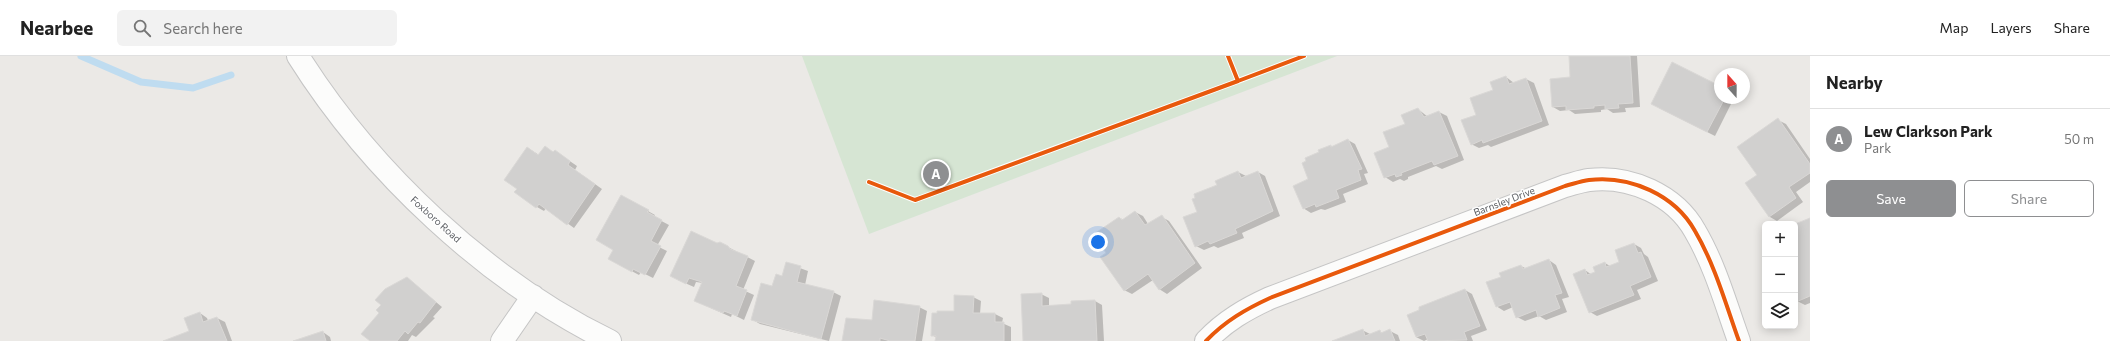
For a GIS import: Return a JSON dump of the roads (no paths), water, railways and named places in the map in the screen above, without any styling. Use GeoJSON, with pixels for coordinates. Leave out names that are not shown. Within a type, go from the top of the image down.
{"type":"FeatureCollection","features":[{"type":"Feature","properties":{"kind":"street","name":"Foxboro Road"},"geometry":{"type":"LineString","coordinates":[[298,56],[352,132],[400,186],[453,236],[533,296],[593,333],[610,341]]}},
{"type":"Feature","properties":{"kind":"street","name":"Barnsley Drive"},"geometry":{"type":"LineString","coordinates":[[1206,341],[1216,330],[1242,311],[1270,298],[1565,186],[1589,180],[1613,180],[1638,185],[1659,194],[1679,210],[1695,230],[1705,249],[1739,341]]}},
{"type":"Feature","properties":{"kind":"street"},"geometry":{"type":"LineString","coordinates":[[502,341],[533,296]]}},
{"type":"Feature","properties":{"kind":"waterway"},"geometry":{"type":"LineString","coordinates":[[81,56],[141,82],[193,88],[231,75]]}},
{"type":"Feature","properties":{"kind":"place","name":"Lew Clarkson Park"},"geometry":{"type":"Point","coordinates":[936,174]}}]}
